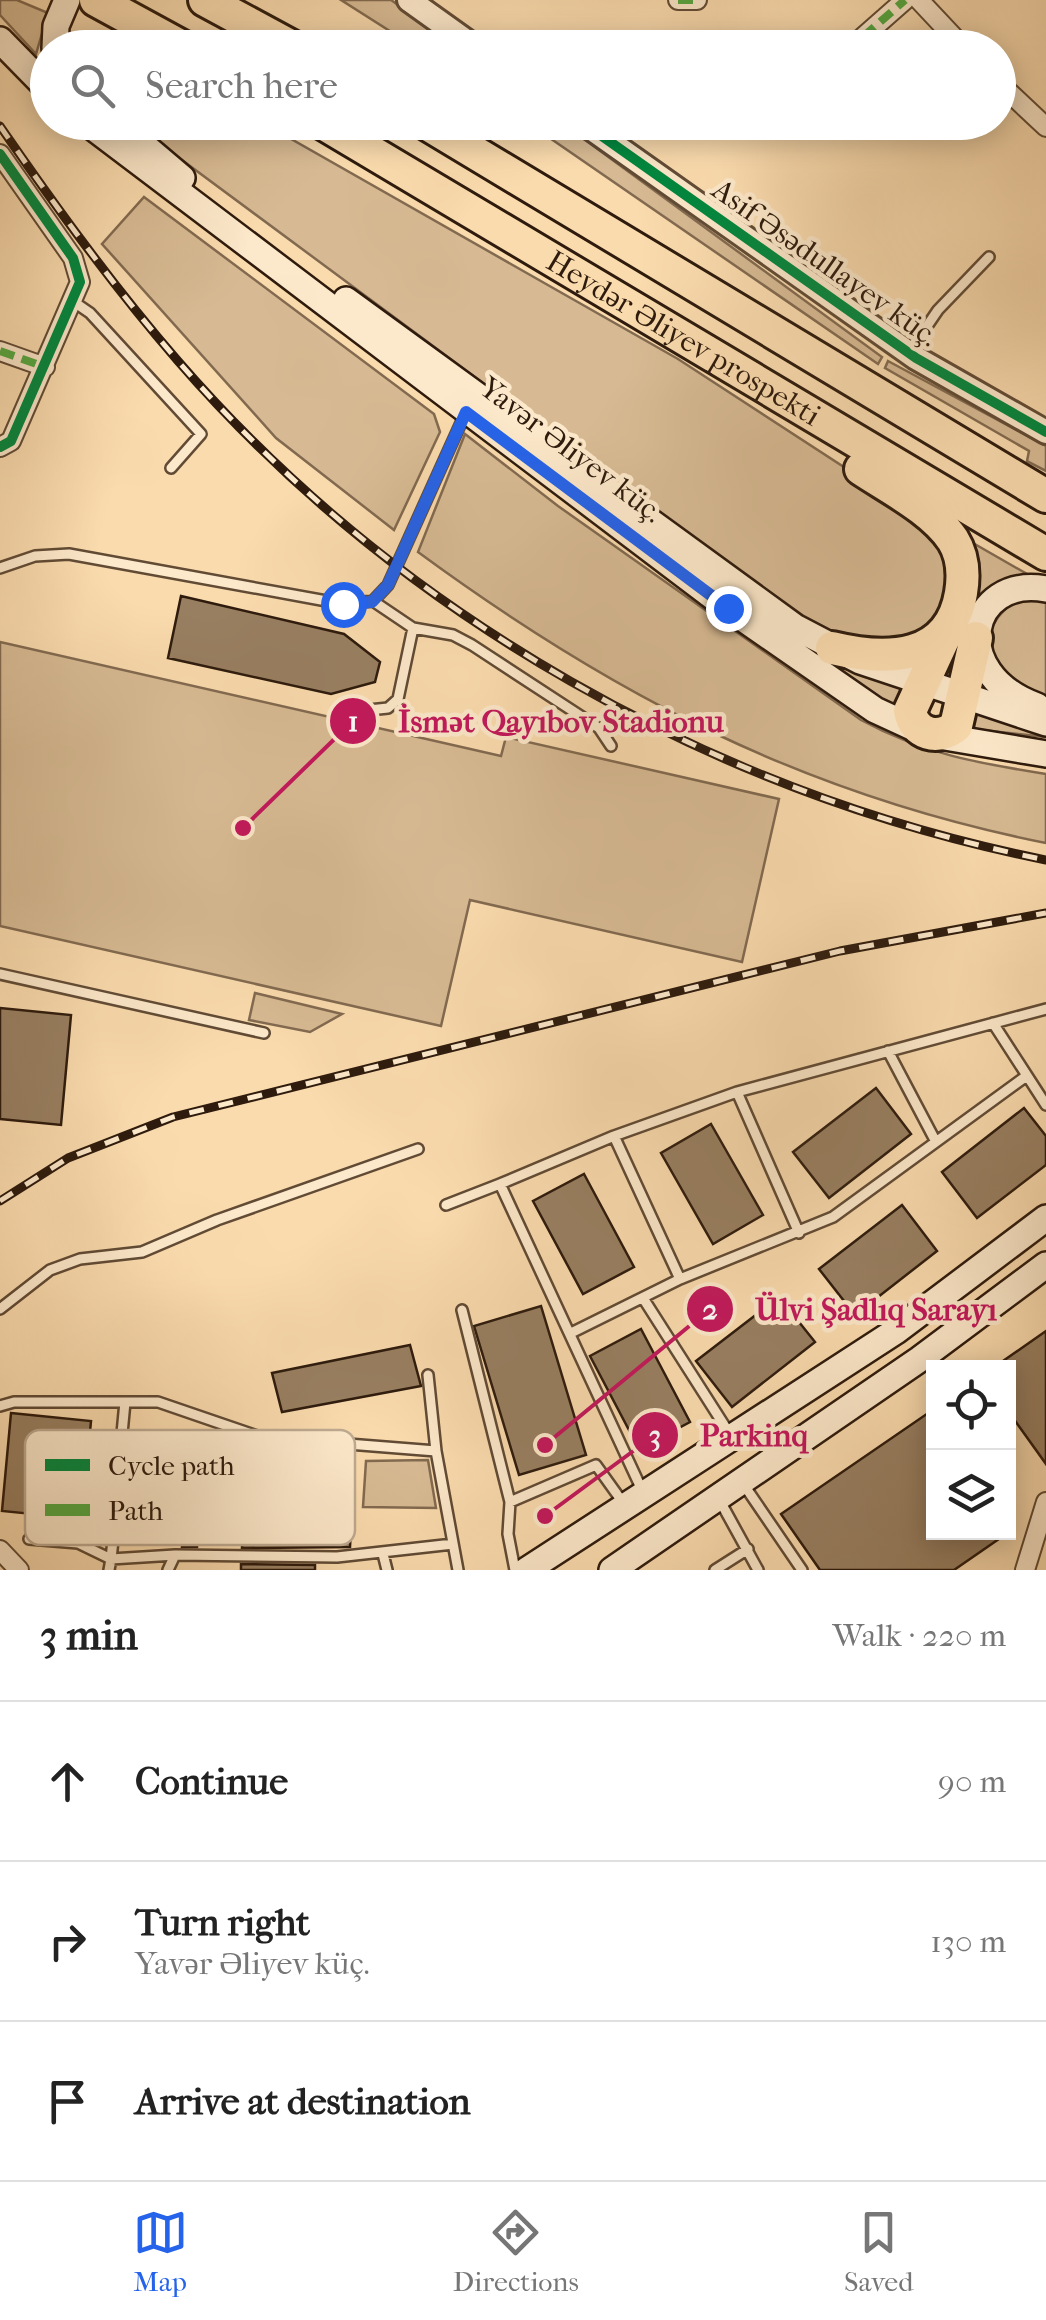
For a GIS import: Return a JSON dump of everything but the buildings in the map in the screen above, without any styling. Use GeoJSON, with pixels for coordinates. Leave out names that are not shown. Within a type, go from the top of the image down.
{"type":"FeatureCollection","features":[{"type":"Feature","properties":{"kind":"highway"},"geometry":{"type":"LineString","coordinates":[[71,0],[142,30]]}},
{"type":"Feature","properties":{"kind":"highway"},"geometry":{"type":"LineString","coordinates":[[205,0],[261,30]]}},
{"type":"Feature","properties":{"kind":"highway","name":"Heydər Əliyev prospekti"},"geometry":{"type":"LineString","coordinates":[[351,140],[1046,554]]}},
{"type":"Feature","properties":{"kind":"highway","name":"Heydər Əliyev prospekti"},"geometry":{"type":"LineString","coordinates":[[454,140],[1046,496]]}},
{"type":"Feature","properties":{"kind":"highway"},"geometry":{"type":"LineString","coordinates":[[612,294],[941,527],[953,540],[963,568],[958,608],[963,631],[965,696],[952,730],[927,734],[910,717],[922,682],[963,631]]}},
{"type":"Feature","properties":{"kind":"highway"},"geometry":{"type":"LineString","coordinates":[[832,648],[882,657],[908,654],[963,631]]}},
{"type":"Feature","properties":{"kind":"main road"},"geometry":{"type":"LineString","coordinates":[[60,30],[71,0]]}},
{"type":"Feature","properties":{"kind":"main road"},"geometry":{"type":"LineString","coordinates":[[71,0],[74,30]]}},
{"type":"Feature","properties":{"kind":"main road"},"geometry":{"type":"LineString","coordinates":[[0,40],[30,71]]}},
{"type":"Feature","properties":{"kind":"main road","name":"Yavər Əliyev küç."},"geometry":{"type":"LineString","coordinates":[[116,140],[466,412],[774,642],[875,710],[927,734],[1046,754]]}},
{"type":"Feature","properties":{"kind":"main road","name":"Yavər Əliyev küç."},"geometry":{"type":"LineString","coordinates":[[118,140],[276,248],[755,602],[832,648],[1046,723]]}},
{"type":"Feature","properties":{"kind":"main road"},"geometry":{"type":"LineString","coordinates":[[1046,589],[1007,592],[963,631],[992,680],[1009,694],[1046,709]]}},
{"type":"Feature","properties":{"kind":"main road"},"geometry":{"type":"LineString","coordinates":[[527,1570],[896,1332],[1046,1218]]}},
{"type":"Feature","properties":{"kind":"main road"},"geometry":{"type":"LineString","coordinates":[[612,1570],[742,1483],[1046,1265]]}},
{"type":"Feature","properties":{"kind":"street"},"geometry":{"type":"LineString","coordinates":[[409,0],[451,30]]}},
{"type":"Feature","properties":{"kind":"street"},"geometry":{"type":"LineString","coordinates":[[678,0],[697,0]]}},
{"type":"Feature","properties":{"kind":"street"},"geometry":{"type":"LineString","coordinates":[[871,30],[905,0]]}},
{"type":"Feature","properties":{"kind":"street"},"geometry":{"type":"LineString","coordinates":[[919,0],[947,30]]}},
{"type":"Feature","properties":{"kind":"street"},"geometry":{"type":"LineString","coordinates":[[1016,98],[1046,126]]}},
{"type":"Feature","properties":{"kind":"street","name":"Asif Əsədullayev küç."},"geometry":{"type":"LineString","coordinates":[[607,140],[909,353],[1046,432]]}},
{"type":"Feature","properties":{"kind":"street"},"geometry":{"type":"LineString","coordinates":[[0,154],[79,268],[74,302],[11,441],[0,447]]}},
{"type":"Feature","properties":{"kind":"street"},"geometry":{"type":"LineString","coordinates":[[0,351],[45,367]]}},
{"type":"Feature","properties":{"kind":"street"},"geometry":{"type":"LineString","coordinates":[[1024,1570],[1046,1502]]}},
{"type":"Feature","properties":{"kind":"street"},"geometry":{"type":"LineString","coordinates":[[0,1550],[19,1570]]}},
{"type":"Feature","properties":{"kind":"lane"},"geometry":{"type":"LineString","coordinates":[[909,353],[938,310],[989,257]]}},
{"type":"Feature","properties":{"kind":"lane"},"geometry":{"type":"LineString","coordinates":[[74,302],[90,313],[202,434],[171,468]]}},
{"type":"Feature","properties":{"kind":"lane"},"geometry":{"type":"LineString","coordinates":[[372,602],[388,585],[466,412]]}},
{"type":"Feature","properties":{"kind":"lane"},"geometry":{"type":"LineString","coordinates":[[0,568],[35,556],[70,554],[343,604],[372,602],[413,628],[453,635],[472,645],[599,728],[611,746]]}},
{"type":"Feature","properties":{"kind":"lane"},"geometry":{"type":"LineString","coordinates":[[369,710],[388,708],[398,698],[413,628]]}},
{"type":"Feature","properties":{"kind":"lane"},"geometry":{"type":"LineString","coordinates":[[0,974],[264,1033]]}},
{"type":"Feature","properties":{"kind":"lane"},"geometry":{"type":"LineString","coordinates":[[446,1205],[614,1136],[736,1092],[1046,1008]]}},
{"type":"Feature","properties":{"kind":"lane"},"geometry":{"type":"LineString","coordinates":[[993,1023],[1046,1105]]}},
{"type":"Feature","properties":{"kind":"lane"},"geometry":{"type":"LineString","coordinates":[[888,1051],[936,1142]]}},
{"type":"Feature","properties":{"kind":"lane"},"geometry":{"type":"LineString","coordinates":[[571,1333],[680,1279],[833,1217],[1025,1078]]}},
{"type":"Feature","properties":{"kind":"lane"},"geometry":{"type":"LineString","coordinates":[[736,1092],[799,1234]]}},
{"type":"Feature","properties":{"kind":"lane"},"geometry":{"type":"LineString","coordinates":[[614,1136],[680,1279]]}},
{"type":"Feature","properties":{"kind":"lane"},"geometry":{"type":"LineString","coordinates":[[0,1310],[50,1270],[80,1259],[142,1252],[217,1220],[418,1149]]}},
{"type":"Feature","properties":{"kind":"lane"},"geometry":{"type":"LineString","coordinates":[[500,1184],[571,1333],[635,1501]]}},
{"type":"Feature","properties":{"kind":"lane"},"geometry":{"type":"LineString","coordinates":[[642,1298],[732,1438]]}},
{"type":"Feature","properties":{"kind":"lane"},"geometry":{"type":"LineString","coordinates":[[462,1310],[510,1502],[508,1534],[515,1570]]}},
{"type":"Feature","properties":{"kind":"lane"},"geometry":{"type":"LineString","coordinates":[[428,1376],[436,1450],[458,1570]]}},
{"type":"Feature","properties":{"kind":"lane"},"geometry":{"type":"LineString","coordinates":[[0,1406],[14,1402],[158,1402],[243,1430]]}},
{"type":"Feature","properties":{"kind":"lane"},"geometry":{"type":"LineString","coordinates":[[122,1430],[125,1402]]}},
{"type":"Feature","properties":{"kind":"lane"},"geometry":{"type":"LineString","coordinates":[[355,1444],[436,1450]]}},
{"type":"Feature","properties":{"kind":"lane"},"geometry":{"type":"LineString","coordinates":[[510,1502],[596,1465],[635,1501]]}},
{"type":"Feature","properties":{"kind":"lane"},"geometry":{"type":"LineString","coordinates":[[742,1483],[802,1570]]}},
{"type":"Feature","properties":{"kind":"lane"},"geometry":{"type":"LineString","coordinates":[[719,1498],[758,1570]]}},
{"type":"Feature","properties":{"kind":"lane"},"geometry":{"type":"LineString","coordinates":[[81,1545],[110,1564],[175,1555],[383,1554],[453,1544]]}},
{"type":"Feature","properties":{"kind":"lane"},"geometry":{"type":"LineString","coordinates":[[715,1570],[748,1549]]}},
{"type":"Feature","properties":{"kind":"lane"},"geometry":{"type":"LineString","coordinates":[[383,1554],[386,1570]]}},
{"type":"Feature","properties":{"kind":"lane"},"geometry":{"type":"LineString","coordinates":[[168,1570],[175,1555]]}},
{"type":"Feature","properties":{"kind":"shaded area"},"geometry":{"type":"Polygon","coordinates":[[[0,0],[17,0],[48,13],[43,30],[30,30],[30,48],[0,15],[0,0]]]}},
{"type":"Feature","properties":{"kind":"shaded area"},"geometry":{"type":"Polygon","coordinates":[[[341,0],[391,0],[434,30],[388,30],[341,0]]]}},
{"type":"Feature","properties":{"kind":"shaded area"},"geometry":{"type":"Polygon","coordinates":[[[155,140],[293,140],[678,359],[930,523],[945,541],[952,605],[906,648],[825,631],[772,597],[155,140]]]}},
{"type":"Feature","properties":{"kind":"shaded area"},"geometry":{"type":"Polygon","coordinates":[[[553,140],[585,140],[882,357],[878,364],[553,140]]]}},
{"type":"Feature","properties":{"kind":"shaded area"},"geometry":{"type":"Polygon","coordinates":[[[144,197],[434,414],[440,432],[394,530],[276,438],[102,244],[144,197]]]}},
{"type":"Feature","properties":{"kind":"shaded area"},"geometry":{"type":"Polygon","coordinates":[[[888,361],[1046,446],[1046,471],[1027,461],[1029,451],[885,368],[888,361]]]}},
{"type":"Feature","properties":{"kind":"shaded area"},"geometry":{"type":"Polygon","coordinates":[[[465,434],[558,506],[861,720],[951,756],[1046,774],[1046,843],[958,823],[793,768],[639,695],[491,604],[418,552],[465,434]]]}},
{"type":"Feature","properties":{"kind":"shaded area"},"geometry":{"type":"Polygon","coordinates":[[[959,535],[1034,578],[955,650],[959,535]]]}},
{"type":"Feature","properties":{"kind":"shaded area"},"geometry":{"type":"Polygon","coordinates":[[[1021,598],[1046,598],[1046,699],[1027,693],[987,658],[995,623],[1004,610],[1021,598]]]}},
{"type":"Feature","properties":{"kind":"shaded area"},"geometry":{"type":"Polygon","coordinates":[[[0,642],[501,756],[506,737],[779,799],[742,962],[470,900],[441,1026],[0,926],[0,642]]]}},
{"type":"Feature","properties":{"kind":"shaded area"},"geometry":{"type":"Polygon","coordinates":[[[803,650],[910,691],[900,712],[803,650]]]}},
{"type":"Feature","properties":{"kind":"shaded area"},"geometry":{"type":"Polygon","coordinates":[[[971,704],[1046,732],[1046,737],[964,728],[971,704]]]}},
{"type":"Feature","properties":{"kind":"shaded area"},"geometry":{"type":"Polygon","coordinates":[[[255,993],[342,1014],[310,1032],[249,1020],[255,993]]]}},
{"type":"Feature","properties":{"kind":"shaded area"},"geometry":{"type":"Polygon","coordinates":[[[428,1460],[436,1508],[363,1507],[366,1461],[428,1460]]]}},
{"type":"Feature","properties":{"kind":"railway"},"geometry":{"type":"LineString","coordinates":[[0,126],[131,304],[178,361],[265,453],[360,537],[462,614],[571,681],[684,740],[802,790],[923,830],[1046,860]]}},
{"type":"Feature","properties":{"kind":"railway"},"geometry":{"type":"LineString","coordinates":[[0,1201],[68,1158],[173,1117],[840,951],[1046,913]]}},
{"type":"Feature","properties":{"kind":"marked path"},"geometry":{"type":"LineString","coordinates":[[678,0],[697,0]]}},
{"type":"Feature","properties":{"kind":"marked path"},"geometry":{"type":"LineString","coordinates":[[871,30],[905,0]]}},
{"type":"Feature","properties":{"kind":"marked path"},"geometry":{"type":"LineString","coordinates":[[0,351],[45,367]]}},
{"type":"Feature","properties":{"kind":"cycle path"},"geometry":{"type":"LineString","coordinates":[[607,140],[916,358],[1046,432]]}},
{"type":"Feature","properties":{"kind":"cycle path"},"geometry":{"type":"LineString","coordinates":[[0,154],[73,258],[80,282],[11,441],[0,447]]}},
{"type":"Feature","properties":{"kind":"place","name":"İsmət Qayıbov Stadionu"},"geometry":{"type":"Point","coordinates":[243,828]}},
{"type":"Feature","properties":{"kind":"place","name":"Ülvi Şadlıq Sarayı"},"geometry":{"type":"Point","coordinates":[545,1445]}},
{"type":"Feature","properties":{"kind":"place","name":"Parkinq"},"geometry":{"type":"Point","coordinates":[545,1516]}},
{"type":"Feature","properties":{"kind":"route"},"geometry":{"type":"LineString","coordinates":[[343,604],[372,602],[388,585],[466,412],[728,608]]}}]}
